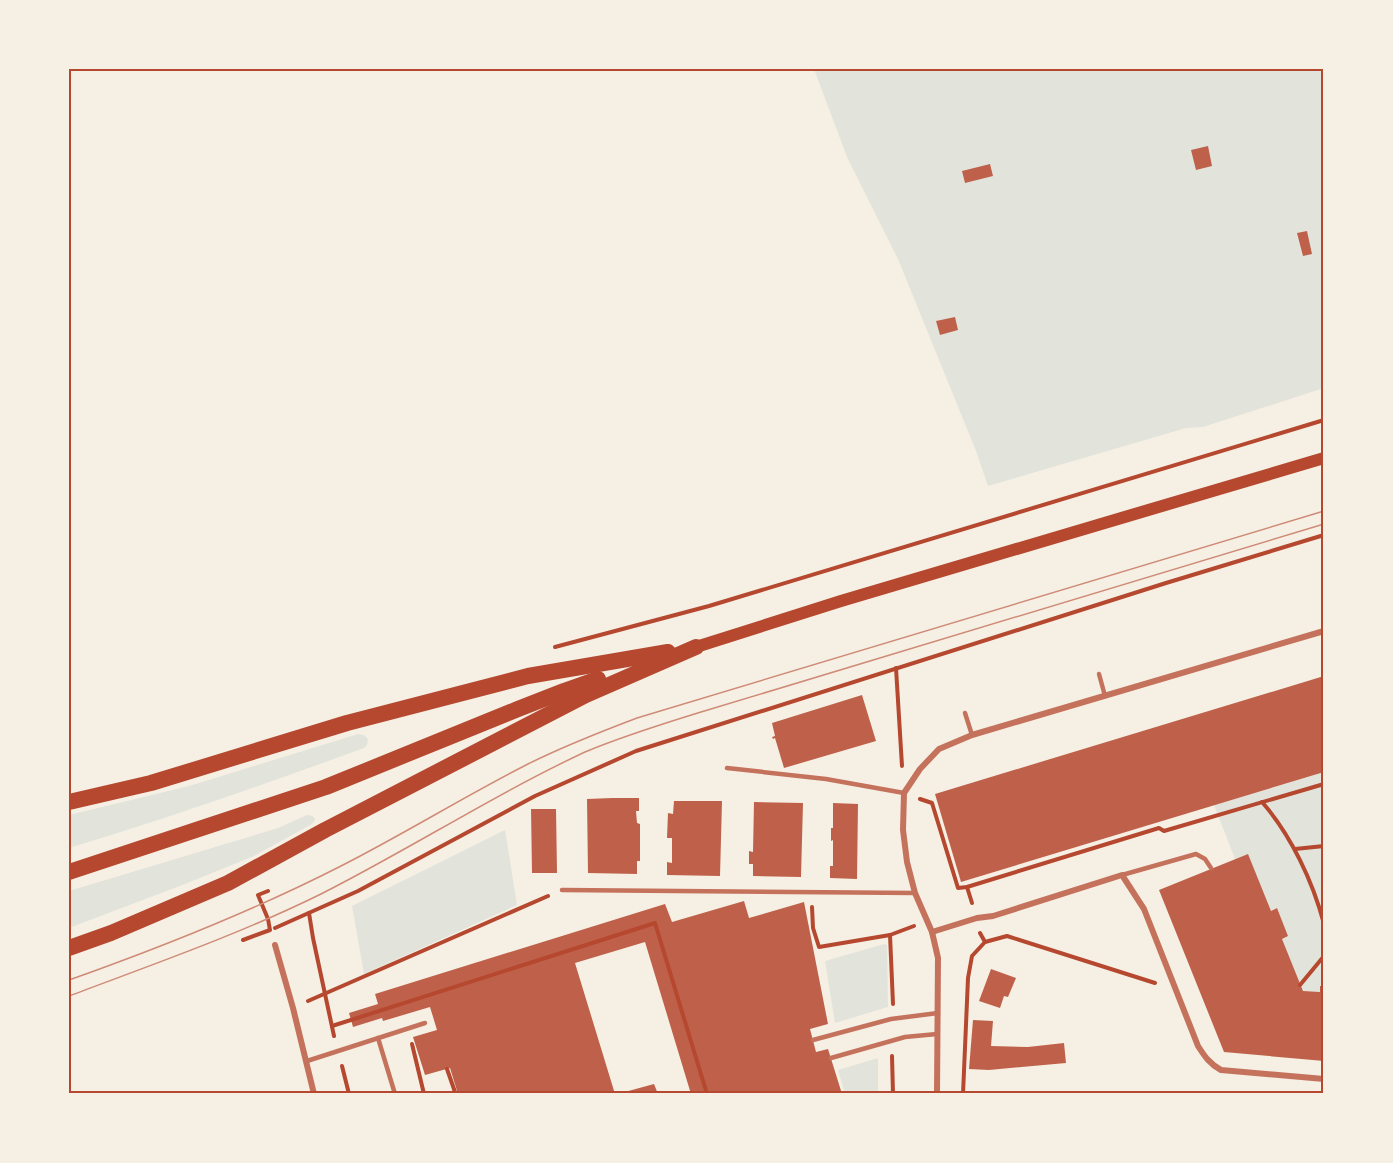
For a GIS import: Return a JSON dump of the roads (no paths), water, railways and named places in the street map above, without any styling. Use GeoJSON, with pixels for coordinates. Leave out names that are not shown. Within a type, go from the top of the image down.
{"type":"FeatureCollection","features":[{"type":"Feature","properties":{"kind":"highway"},"geometry":{"type":"LineString","coordinates":[[69,802],[151,783],[347,723],[528,676],[696,647]]}},
{"type":"Feature","properties":{"kind":"highway"},"geometry":{"type":"LineString","coordinates":[[69,872],[326,787],[554,694],[696,647]]}},
{"type":"Feature","properties":{"kind":"highway"},"geometry":{"type":"LineString","coordinates":[[69,948],[111,933],[228,883],[325,830],[567,705],[696,647]]}},
{"type":"Feature","properties":{"kind":"main road"},"geometry":{"type":"LineString","coordinates":[[696,647],[841,601],[1324,458]]}},
{"type":"Feature","properties":{"kind":"street"},"geometry":{"type":"LineString","coordinates":[[937,1094],[938,958],[932,932],[915,893],[907,862],[903,830],[904,793],[920,769],[939,749],[972,735],[1324,632]]}},
{"type":"Feature","properties":{"kind":"street"},"geometry":{"type":"LineString","coordinates":[[932,932],[977,918],[993,916],[1122,875],[1144,909],[1204,1057],[1221,1070],[1324,1079]]}},
{"type":"Feature","properties":{"kind":"street"},"geometry":{"type":"LineString","coordinates":[[275,945],[314,1094]]}},
{"type":"Feature","properties":{"kind":"lane"},"geometry":{"type":"LineString","coordinates":[[1099,674],[1105,696]]}},
{"type":"Feature","properties":{"kind":"lane"},"geometry":{"type":"LineString","coordinates":[[965,712],[972,735]]}},
{"type":"Feature","properties":{"kind":"lane"},"geometry":{"type":"LineString","coordinates":[[727,768],[826,779],[904,793]]}},
{"type":"Feature","properties":{"kind":"lane"},"geometry":{"type":"LineString","coordinates":[[1122,875],[1196,854],[1205,859],[1211,868]]}},
{"type":"Feature","properties":{"kind":"lane"},"geometry":{"type":"LineString","coordinates":[[562,890],[915,893]]}},
{"type":"Feature","properties":{"kind":"lane"},"geometry":{"type":"LineString","coordinates":[[813,1040],[891,1019],[938,1013]]}},
{"type":"Feature","properties":{"kind":"lane"},"geometry":{"type":"LineString","coordinates":[[307,1061],[424,1023]]}},
{"type":"Feature","properties":{"kind":"lane"},"geometry":{"type":"LineString","coordinates":[[831,1058],[905,1037],[938,1034]]}},
{"type":"Feature","properties":{"kind":"lane"},"geometry":{"type":"LineString","coordinates":[[378,1038],[395,1094]]}},
{"type":"Feature","properties":{"kind":"tram line"},"geometry":{"type":"LineString","coordinates":[[69,980],[173,941],[274,898],[365,854],[528,764],[637,718],[1324,511]]}},
{"type":"Feature","properties":{"kind":"tram line"},"geometry":{"type":"LineString","coordinates":[[69,996],[196,948],[290,909],[354,877],[551,768],[614,741],[701,712],[1324,524]]}}]}
